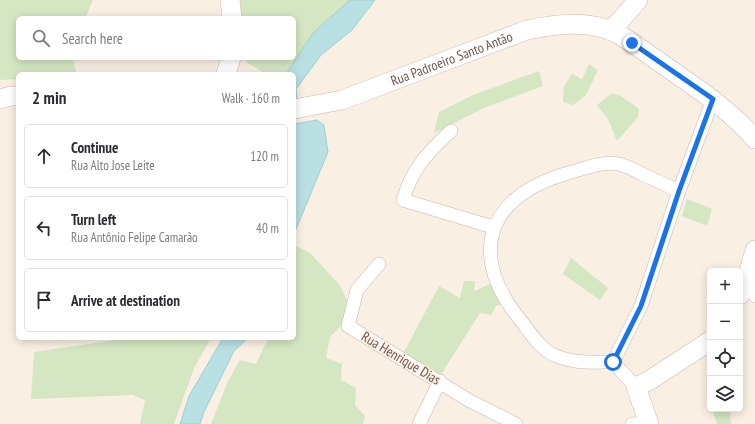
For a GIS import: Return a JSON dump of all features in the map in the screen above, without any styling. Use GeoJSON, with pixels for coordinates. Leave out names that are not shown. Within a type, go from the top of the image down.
{"type":"FeatureCollection","features":[{"type":"Feature","properties":{"kind":"main road"},"geometry":{"type":"LineString","coordinates":[[230,0],[232,16]]}},
{"type":"Feature","properties":{"kind":"main road"},"geometry":{"type":"LineString","coordinates":[[611,31],[638,0]]}},
{"type":"Feature","properties":{"kind":"main road","name":"Rua Padroeiro Santo Antão"},"geometry":{"type":"LineString","coordinates":[[296,109],[342,100],[527,30],[550,25],[590,26],[611,31],[632,43],[713,99],[755,139]]}},
{"type":"Feature","properties":{"kind":"main road"},"geometry":{"type":"LineString","coordinates":[[227,72],[230,60]]}},
{"type":"Feature","properties":{"kind":"main road"},"geometry":{"type":"LineString","coordinates":[[0,99],[16,96]]}},
{"type":"Feature","properties":{"kind":"main road"},"geometry":{"type":"LineString","coordinates":[[743,288],[755,251]]}},
{"type":"Feature","properties":{"kind":"main road"},"geometry":{"type":"LineString","coordinates":[[644,424],[636,387],[650,380],[707,343]]}},
{"type":"Feature","properties":{"kind":"street"},"geometry":{"type":"LineString","coordinates":[[613,362],[641,306],[679,191],[713,99]]}},
{"type":"Feature","properties":{"kind":"street"},"geometry":{"type":"LineString","coordinates":[[451,130],[420,163],[409,180],[403,200],[493,227]]}},
{"type":"Feature","properties":{"kind":"street"},"geometry":{"type":"LineString","coordinates":[[636,387],[613,362],[573,362],[552,354],[537,341],[508,305],[492,270],[490,258],[493,227],[506,207],[529,188],[555,177],[608,164],[617,164],[627,167],[679,191]]}},
{"type":"Feature","properties":{"kind":"street","name":"Rua Henrique Dias"},"geometry":{"type":"LineString","coordinates":[[379,264],[357,290],[348,326],[470,401],[516,424]]}},
{"type":"Feature","properties":{"kind":"street"},"geometry":{"type":"LineString","coordinates":[[747,278],[755,296]]}},
{"type":"Feature","properties":{"kind":"street"},"geometry":{"type":"LineString","coordinates":[[420,424],[440,382]]}},
{"type":"Feature","properties":{"kind":"green space"},"geometry":{"type":"Polygon","coordinates":[[[0,0],[93,0],[86,16],[16,16],[16,60],[73,60],[76,72],[16,72],[16,79],[0,80],[0,0]]]}},
{"type":"Feature","properties":{"kind":"green space"},"geometry":{"type":"Polygon","coordinates":[[[240,0],[350,0],[313,33],[296,59],[296,16],[242,16],[240,0]]]}},
{"type":"Feature","properties":{"kind":"green space"},"geometry":{"type":"Polygon","coordinates":[[[246,60],[295,60],[287,72],[263,72],[246,62],[246,60]]]}},
{"type":"Feature","properties":{"kind":"green space"},"geometry":{"type":"Polygon","coordinates":[[[589,64],[598,70],[586,95],[573,105],[563,102],[564,86],[572,74],[582,79],[589,64]]]}},
{"type":"Feature","properties":{"kind":"green space"},"geometry":{"type":"Polygon","coordinates":[[[539,71],[543,86],[486,107],[434,133],[439,112],[473,95],[539,71]]]}},
{"type":"Feature","properties":{"kind":"green space"},"geometry":{"type":"Polygon","coordinates":[[[612,93],[621,96],[639,109],[638,117],[617,141],[608,119],[597,105],[612,93]]]}},
{"type":"Feature","properties":{"kind":"green space"},"geometry":{"type":"Polygon","coordinates":[[[687,199],[712,209],[707,226],[682,216],[687,199]]]}},
{"type":"Feature","properties":{"kind":"green space"},"geometry":{"type":"Polygon","coordinates":[[[296,246],[310,253],[341,287],[350,308],[349,318],[330,337],[326,358],[342,364],[341,380],[356,388],[355,405],[365,416],[363,424],[211,424],[228,381],[240,360],[256,364],[267,340],[296,340],[296,246]]]}},
{"type":"Feature","properties":{"kind":"green space"},"geometry":{"type":"Polygon","coordinates":[[[571,258],[608,288],[600,300],[563,274],[571,258]]]}},
{"type":"Feature","properties":{"kind":"green space"},"geometry":{"type":"Polygon","coordinates":[[[464,281],[475,281],[474,291],[490,284],[502,304],[496,306],[491,315],[480,313],[440,376],[403,354],[439,286],[460,298],[464,281]]]}},
{"type":"Feature","properties":{"kind":"green space"},"geometry":{"type":"Polygon","coordinates":[[[115,340],[210,340],[194,368],[174,424],[140,424],[145,400],[133,395],[31,399],[34,352],[115,340]]]}},
{"type":"Feature","properties":{"kind":"green space"},"geometry":{"type":"Polygon","coordinates":[[[713,412],[731,412],[731,424],[717,424],[713,412]]]}},
{"type":"Feature","properties":{"kind":"water"},"geometry":{"type":"Polygon","coordinates":[[[350,0],[375,0],[352,30],[321,55],[296,89],[296,72],[287,72],[313,33],[350,0]]]}},
{"type":"Feature","properties":{"kind":"water"},"geometry":{"type":"Polygon","coordinates":[[[317,120],[324,125],[328,152],[296,229],[296,124],[317,120]]]}},
{"type":"Feature","properties":{"kind":"water"},"geometry":{"type":"Polygon","coordinates":[[[222,340],[246,340],[234,351],[204,412],[200,424],[180,424],[189,396],[222,340]]]}},
{"type":"Feature","properties":{"kind":"route"},"geometry":{"type":"LineString","coordinates":[[613,362],[641,306],[679,191],[713,99],[632,43]]}}]}
